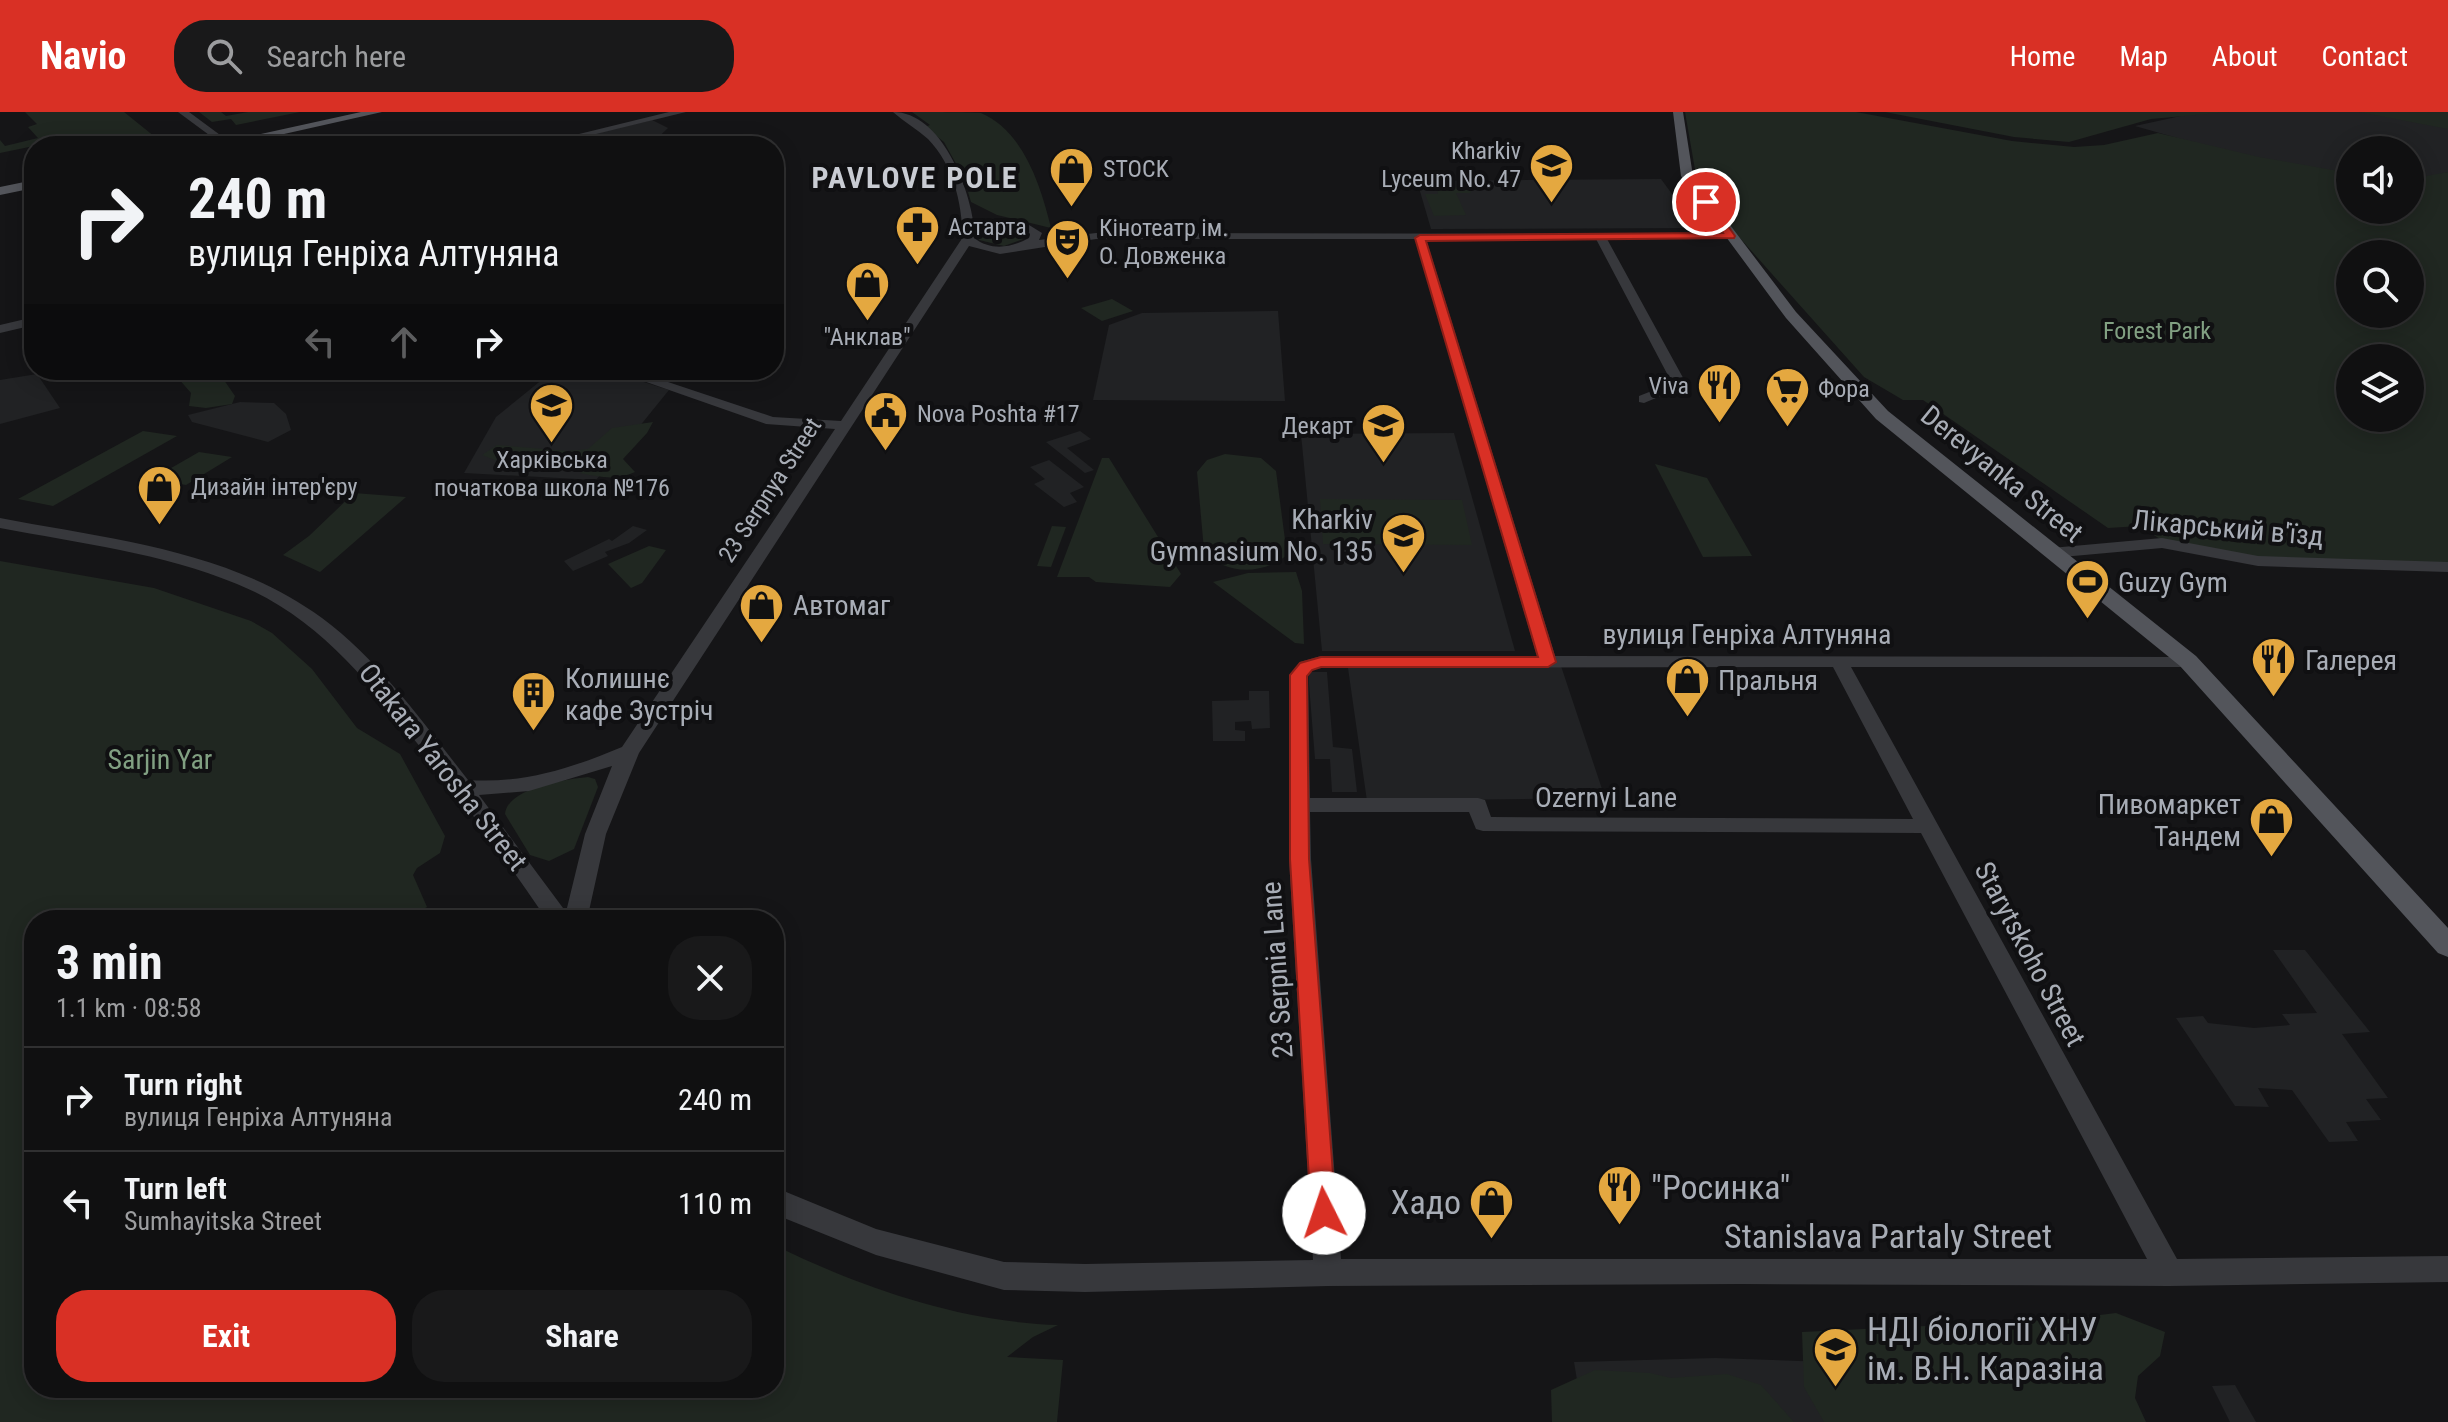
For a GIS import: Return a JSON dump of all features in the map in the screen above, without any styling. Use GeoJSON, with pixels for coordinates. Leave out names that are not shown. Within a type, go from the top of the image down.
{"type":"FeatureCollection","features":[{"type":"Feature","properties":{"kind":"main road"},"geometry":{"type":"LineString","coordinates":[[269,136],[377,112]]}},
{"type":"Feature","properties":{"kind":"main road","name":"Derevyanka Street"},"geometry":{"type":"LineString","coordinates":[[1678,112],[1687,176],[1791,315],[1882,415],[2188,661],[2448,946]]}},
{"type":"Feature","properties":{"kind":"main road"},"geometry":{"type":"LineString","coordinates":[[0,191],[24,186]]}},
{"type":"Feature","properties":{"kind":"street"},"geometry":{"type":"LineString","coordinates":[[183,112],[216,136]]}},
{"type":"Feature","properties":{"kind":"street"},"geometry":{"type":"LineString","coordinates":[[578,136],[681,112]]}},
{"type":"Feature","properties":{"kind":"street"},"geometry":{"type":"LineString","coordinates":[[898,112],[928,133],[956,171],[966,202],[970,242],[983,248],[1018,247],[1096,236]]}},
{"type":"Feature","properties":{"kind":"street"},"geometry":{"type":"LineString","coordinates":[[948,270],[1036,238],[1034,231],[966,202]]}},
{"type":"Feature","properties":{"kind":"street"},"geometry":{"type":"LineString","coordinates":[[969,237],[985,227],[1024,227],[1096,236],[1730,236]]}},
{"type":"Feature","properties":{"kind":"street","name":"23 Serpnya Street"},"geometry":{"type":"LineString","coordinates":[[577,910],[582,879],[614,782],[629,752],[969,237]]}},
{"type":"Feature","properties":{"kind":"street"},"geometry":{"type":"LineString","coordinates":[[1600,237],[1680,385],[1644,399]]}},
{"type":"Feature","properties":{"kind":"street"},"geometry":{"type":"LineString","coordinates":[[1420,238],[1548,662]]}},
{"type":"Feature","properties":{"kind":"street"},"geometry":{"type":"LineString","coordinates":[[0,329],[24,323]]}},
{"type":"Feature","properties":{"kind":"street"},"geometry":{"type":"LineString","coordinates":[[649,380],[771,421],[843,425]]}},
{"type":"Feature","properties":{"kind":"street","name":"Otakara Yarosha Street"},"geometry":{"type":"LineString","coordinates":[[0,523],[200,565],[274,594],[324,626],[358,656],[466,787],[552,910]]}},
{"type":"Feature","properties":{"kind":"street","name":"Лікарський в'їзд"},"geometry":{"type":"LineString","coordinates":[[2051,553],[2162,543],[2258,561],[2448,567]]}},
{"type":"Feature","properties":{"kind":"street","name":"вулиця Генріха Алтуняна"},"geometry":{"type":"LineString","coordinates":[[1306,666],[1321,662],[2188,661]]}},
{"type":"Feature","properties":{"kind":"street","name":"Starytskoho Street"},"geometry":{"type":"LineString","coordinates":[[1839,662],[2169,1273]]}},
{"type":"Feature","properties":{"kind":"street","name":"23 Serpnia Lane"},"geometry":{"type":"LineString","coordinates":[[1306,666],[1299,675],[1299,805],[1328,1273]]}},
{"type":"Feature","properties":{"kind":"street"},"geometry":{"type":"LineString","coordinates":[[466,787],[495,789],[538,782],[580,771],[629,752]]}},
{"type":"Feature","properties":{"kind":"street","name":"Ozernyi Lane"},"geometry":{"type":"LineString","coordinates":[[1299,805],[1478,805],[1483,824],[1927,826]]}},
{"type":"Feature","properties":{"kind":"street"},"geometry":{"type":"LineString","coordinates":[[784,1205],[876,1242],[1004,1276],[1085,1278],[1328,1273]]}},
{"type":"Feature","properties":{"kind":"street","name":"Stanislava Partaly Street"},"geometry":{"type":"LineString","coordinates":[[1328,1273],[2169,1273],[2448,1269]]}},
{"type":"Feature","properties":{"kind":"shaded area"},"geometry":{"type":"Polygon","coordinates":[[[2199,112],[2388,112],[2448,127],[2448,172],[2424,180],[2424,136],[2336,136],[2336,183],[2135,126],[2199,112]]]}},
{"type":"Feature","properties":{"kind":"shaded area"},"geometry":{"type":"Polygon","coordinates":[[[652,120],[668,128],[660,136],[584,136],[652,120]]]}},
{"type":"Feature","properties":{"kind":"shaded area","name":"Kharkiv Lyceum No. 47"},"geometry":{"type":"Polygon","coordinates":[[[1661,179],[1697,228],[1431,229],[1417,181],[1661,179]]]}},
{"type":"Feature","properties":{"kind":"shaded area"},"geometry":{"type":"Polygon","coordinates":[[[1278,311],[1285,401],[1093,400],[1109,325],[1142,313],[1278,311]]]}},
{"type":"Feature","properties":{"kind":"shaded area"},"geometry":{"type":"Polygon","coordinates":[[[24,376],[24,380],[41,380],[60,408],[0,424],[0,380],[24,376]]]}},
{"type":"Feature","properties":{"kind":"shaded area","name":"Харківська початкова школа №176"},"geometry":{"type":"Polygon","coordinates":[[[542,380],[638,380],[669,390],[596,480],[464,473],[496,417],[542,380]]]}},
{"type":"Feature","properties":{"kind":"shaded area"},"geometry":{"type":"Polygon","coordinates":[[[240,402],[274,403],[286,414],[291,430],[268,442],[192,422],[188,415],[240,402]]]}},
{"type":"Feature","properties":{"kind":"shaded area"},"geometry":{"type":"Polygon","coordinates":[[[1080,431],[1091,439],[1067,448],[1094,470],[1085,473],[1046,442],[1080,431]]]}},
{"type":"Feature","properties":{"kind":"shaded area","name":"Kharkiv Gymnasium No. 135"},"geometry":{"type":"Polygon","coordinates":[[[1454,433],[1515,651],[1322,651],[1301,434],[1454,433]]]}},
{"type":"Feature","properties":{"kind":"shaded area"},"geometry":{"type":"Polygon","coordinates":[[[1049,460],[1084,487],[1070,493],[1077,502],[1064,507],[1034,484],[1045,479],[1030,467],[1049,460]]]}},
{"type":"Feature","properties":{"kind":"shaded area"},"geometry":{"type":"Polygon","coordinates":[[[633,526],[647,530],[629,543],[605,552],[608,556],[573,571],[564,561],[609,539],[612,541],[633,526]]]}},
{"type":"Feature","properties":{"kind":"shaded area"},"geometry":{"type":"Polygon","coordinates":[[[1561,666],[1605,798],[1367,801],[1348,668],[1561,666]]]}},
{"type":"Feature","properties":{"kind":"shaded area"},"geometry":{"type":"Polygon","coordinates":[[[1308,672],[1327,672],[1333,747],[1352,749],[1357,792],[1332,792],[1330,759],[1315,759],[1308,672]]]}},
{"type":"Feature","properties":{"kind":"shaded area"},"geometry":{"type":"Polygon","coordinates":[[[1249,691],[1269,691],[1270,728],[1252,729],[1251,721],[1235,722],[1235,730],[1245,731],[1245,741],[1213,741],[1212,701],[1249,700],[1249,691]]]}},
{"type":"Feature","properties":{"kind":"shaded area"},"geometry":{"type":"Polygon","coordinates":[[[2273,950],[2305,950],[2370,1032],[2342,1034],[2388,1098],[2366,1099],[2381,1120],[2346,1122],[2358,1141],[2329,1142],[2292,1090],[2258,1088],[2269,1107],[2235,1106],[2176,1018],[2203,1016],[2208,1023],[2254,1028],[2290,1025],[2282,1014],[2317,1013],[2273,950]]]}},
{"type":"Feature","properties":{"kind":"shaded area","name":"НДІ біології ХНУ ім. В.Н. Каразіна"},"geometry":{"type":"Polygon","coordinates":[[[1715,1358],[2054,1370],[2141,1422],[1584,1422],[1574,1362],[1715,1358]]]}},
{"type":"Feature","properties":{"kind":"shaded area"},"geometry":{"type":"Polygon","coordinates":[[[2235,1385],[2256,1422],[2230,1422],[2212,1386],[2235,1385]]]}},
{"type":"Feature","properties":{"kind":"green space"},"geometry":{"type":"Polygon","coordinates":[[[25,112],[124,112],[154,136],[36,136],[28,127],[37,124],[25,112]]]}},
{"type":"Feature","properties":{"kind":"green space"},"geometry":{"type":"Polygon","coordinates":[[[199,112],[221,112],[226,116],[248,112],[300,112],[236,125],[231,119],[212,122],[199,112]]]}},
{"type":"Feature","properties":{"kind":"green space"},"geometry":{"type":"Polygon","coordinates":[[[912,112],[981,113],[996,121],[1009,133],[1028,162],[1051,228],[997,215],[971,202],[968,192],[975,191],[968,170],[960,171],[944,142],[925,127],[930,125],[912,112]]]}},
{"type":"Feature","properties":{"kind":"green space","name":"Forest Park"},"geometry":{"type":"Polygon","coordinates":[[[1685,112],[1856,112],[2012,141],[2074,147],[2104,145],[2158,133],[2259,157],[2336,171],[2336,224],[2424,224],[2424,176],[2448,172],[2448,564],[2255,558],[2160,539],[2140,526],[2108,528],[1923,400],[1903,400],[1864,377],[1731,228],[1697,181],[1685,112]]]}},
{"type":"Feature","properties":{"kind":"green space"},"geometry":{"type":"Polygon","coordinates":[[[1885,112],[2229,112],[2151,119],[2069,142],[2014,137],[1885,112]]]}},
{"type":"Feature","properties":{"kind":"green space"},"geometry":{"type":"Polygon","coordinates":[[[2359,112],[2448,112],[2448,129],[2359,112]]]}},
{"type":"Feature","properties":{"kind":"green space"},"geometry":{"type":"Polygon","coordinates":[[[0,140],[5,146],[24,141],[24,148],[0,153],[0,140]]]}},
{"type":"Feature","properties":{"kind":"green space"},"geometry":{"type":"Polygon","coordinates":[[[1436,187],[1469,187],[1471,193],[1456,193],[1466,215],[1434,216],[1425,194],[1438,194],[1436,187]]]}},
{"type":"Feature","properties":{"kind":"green space"},"geometry":{"type":"Polygon","coordinates":[[[998,228],[1020,230],[1026,238],[1004,246],[979,240],[980,235],[998,228]]]}},
{"type":"Feature","properties":{"kind":"green space"},"geometry":{"type":"Polygon","coordinates":[[[1112,299],[1133,311],[1102,321],[1081,308],[1112,299]]]}},
{"type":"Feature","properties":{"kind":"green space"},"geometry":{"type":"Polygon","coordinates":[[[180,380],[224,380],[235,396],[232,404],[206,408],[189,406],[191,393],[180,380]]]}},
{"type":"Feature","properties":{"kind":"green space"},"geometry":{"type":"Polygon","coordinates":[[[653,422],[623,459],[635,472],[621,477],[580,473],[590,466],[580,456],[538,468],[509,470],[516,460],[495,460],[482,455],[497,445],[568,451],[588,449],[612,428],[653,422]]]}},
{"type":"Feature","properties":{"kind":"green space"},"geometry":{"type":"Polygon","coordinates":[[[143,431],[177,436],[53,506],[18,499],[143,431]]]}},
{"type":"Feature","properties":{"kind":"green space"},"geometry":{"type":"Polygon","coordinates":[[[199,452],[232,457],[186,485],[152,479],[199,452]]]}},
{"type":"Feature","properties":{"kind":"green space"},"geometry":{"type":"Polygon","coordinates":[[[1225,454],[1261,458],[1276,471],[1287,555],[1277,562],[1244,570],[1222,565],[1204,550],[1197,472],[1207,460],[1225,454]]]}},
{"type":"Feature","properties":{"kind":"green space"},"geometry":{"type":"Polygon","coordinates":[[[1102,458],[1109,458],[1181,574],[1170,587],[1096,582],[1089,577],[1057,577],[1102,458]]]}},
{"type":"Feature","properties":{"kind":"green space"},"geometry":{"type":"Polygon","coordinates":[[[1655,464],[1707,478],[1752,556],[1703,557],[1655,464]]]}},
{"type":"Feature","properties":{"kind":"green space"},"geometry":{"type":"Polygon","coordinates":[[[354,493],[406,497],[320,572],[283,555],[309,536],[354,493]]]}},
{"type":"Feature","properties":{"kind":"green space"},"geometry":{"type":"Polygon","coordinates":[[[1320,499],[1462,500],[1472,545],[1323,544],[1320,499]]]}},
{"type":"Feature","properties":{"kind":"green space"},"geometry":{"type":"Polygon","coordinates":[[[1052,526],[1066,527],[1051,567],[1037,566],[1052,526]]]}},
{"type":"Feature","properties":{"kind":"green space"},"geometry":{"type":"Polygon","coordinates":[[[649,546],[666,550],[642,583],[631,588],[608,564],[649,546]]]}},
{"type":"Feature","properties":{"kind":"green space","name":"Sarjin Yar"},"geometry":{"type":"Polygon","coordinates":[[[0,561],[154,588],[251,621],[272,633],[312,669],[357,728],[400,754],[445,836],[440,853],[417,868],[413,875],[427,907],[422,910],[24,910],[24,1398],[784,1398],[784,1250],[877,1288],[948,1310],[1058,1325],[1033,1337],[1007,1357],[1063,1360],[1057,1422],[0,1422],[0,561]]]}},
{"type":"Feature","properties":{"kind":"green space"},"geometry":{"type":"Polygon","coordinates":[[[1296,572],[1302,591],[1304,644],[1295,643],[1213,582],[1248,573],[1296,572]]]}},
{"type":"Feature","properties":{"kind":"green space"},"geometry":{"type":"Polygon","coordinates":[[[588,777],[595,779],[598,787],[574,849],[549,861],[530,855],[505,814],[508,805],[539,786],[588,777]]]}},
{"type":"Feature","properties":{"kind":"green space"},"geometry":{"type":"Polygon","coordinates":[[[2116,1313],[2165,1332],[2160,1356],[2138,1376],[2135,1398],[2146,1422],[1824,1422],[1804,1387],[1802,1332],[2068,1319],[2116,1313]]]}},
{"type":"Feature","properties":{"kind":"green space"},"geometry":{"type":"Polygon","coordinates":[[[1595,1370],[1650,1373],[1671,1378],[1727,1374],[1761,1385],[1794,1422],[1552,1422],[1551,1390],[1595,1370]]]}},
{"type":"Feature","properties":{"kind":"place","name":"Kharkiv Lyceum No. 47"},"geometry":{"type":"Point","coordinates":[1552,204]}},
{"type":"Feature","properties":{"kind":"place","name":"STOCK"},"geometry":{"type":"Point","coordinates":[1072,208]}},
{"type":"Feature","properties":{"kind":"place","name":"Астарта"},"geometry":{"type":"Point","coordinates":[917,266]}},
{"type":"Feature","properties":{"kind":"place","name":"Кінотеатр ім. О. Довженка"},"geometry":{"type":"Point","coordinates":[1068,281]}},
{"type":"Feature","properties":{"kind":"place","name":"\"Анклав\""},"geometry":{"type":"Point","coordinates":[867,322]}},
{"type":"Feature","properties":{"kind":"place","name":"Viva"},"geometry":{"type":"Point","coordinates":[1720,425]}},
{"type":"Feature","properties":{"kind":"place","name":"Фора"},"geometry":{"type":"Point","coordinates":[1787,428]}},
{"type":"Feature","properties":{"kind":"place","name":"Харківська початкова школа №176"},"geometry":{"type":"Point","coordinates":[552,445]}},
{"type":"Feature","properties":{"kind":"place","name":"Nova Poshta #17"},"geometry":{"type":"Point","coordinates":[886,453]}},
{"type":"Feature","properties":{"kind":"place","name":"Декарт"},"geometry":{"type":"Point","coordinates":[1384,465]}},
{"type":"Feature","properties":{"kind":"place","name":"Дизайн інтер'єру"},"geometry":{"type":"Point","coordinates":[160,526]}},
{"type":"Feature","properties":{"kind":"place","name":"Kharkiv Gymnasium No. 135"},"geometry":{"type":"Point","coordinates":[1404,574]}},
{"type":"Feature","properties":{"kind":"place","name":"Guzy Gym"},"geometry":{"type":"Point","coordinates":[2087,621]}},
{"type":"Feature","properties":{"kind":"place","name":"Автомаг"},"geometry":{"type":"Point","coordinates":[762,644]}},
{"type":"Feature","properties":{"kind":"place","name":"Галерея"},"geometry":{"type":"Point","coordinates":[2274,699]}},
{"type":"Feature","properties":{"kind":"place","name":"Пральня"},"geometry":{"type":"Point","coordinates":[1687,719]}},
{"type":"Feature","properties":{"kind":"place","name":"Колишнє кафе Зустріч"},"geometry":{"type":"Point","coordinates":[534,733]}},
{"type":"Feature","properties":{"kind":"place","name":"Пивомаркет Тандем"},"geometry":{"type":"Point","coordinates":[2272,859]}},
{"type":"Feature","properties":{"kind":"place","name":"\"Росинка\""},"geometry":{"type":"Point","coordinates":[1620,1226]}},
{"type":"Feature","properties":{"kind":"place","name":"Хадо"},"geometry":{"type":"Point","coordinates":[1492,1241]}},
{"type":"Feature","properties":{"kind":"place","name":"НДІ біології ХНУ ім. В.Н. Каразіна"},"geometry":{"type":"Point","coordinates":[1836,1388]}},
{"type":"Feature","properties":{"kind":"district","name":"PAVLOVE POLE"},"geometry":{"type":"Point","coordinates":[915,177]}},
{"type":"Feature","properties":{"kind":"route"},"geometry":{"type":"LineString","coordinates":[[1324,1213],[1300,859],[1297,761],[1301,670],[1321,662],[1548,662],[1420,238],[1730,236],[1706,202]]}}]}
